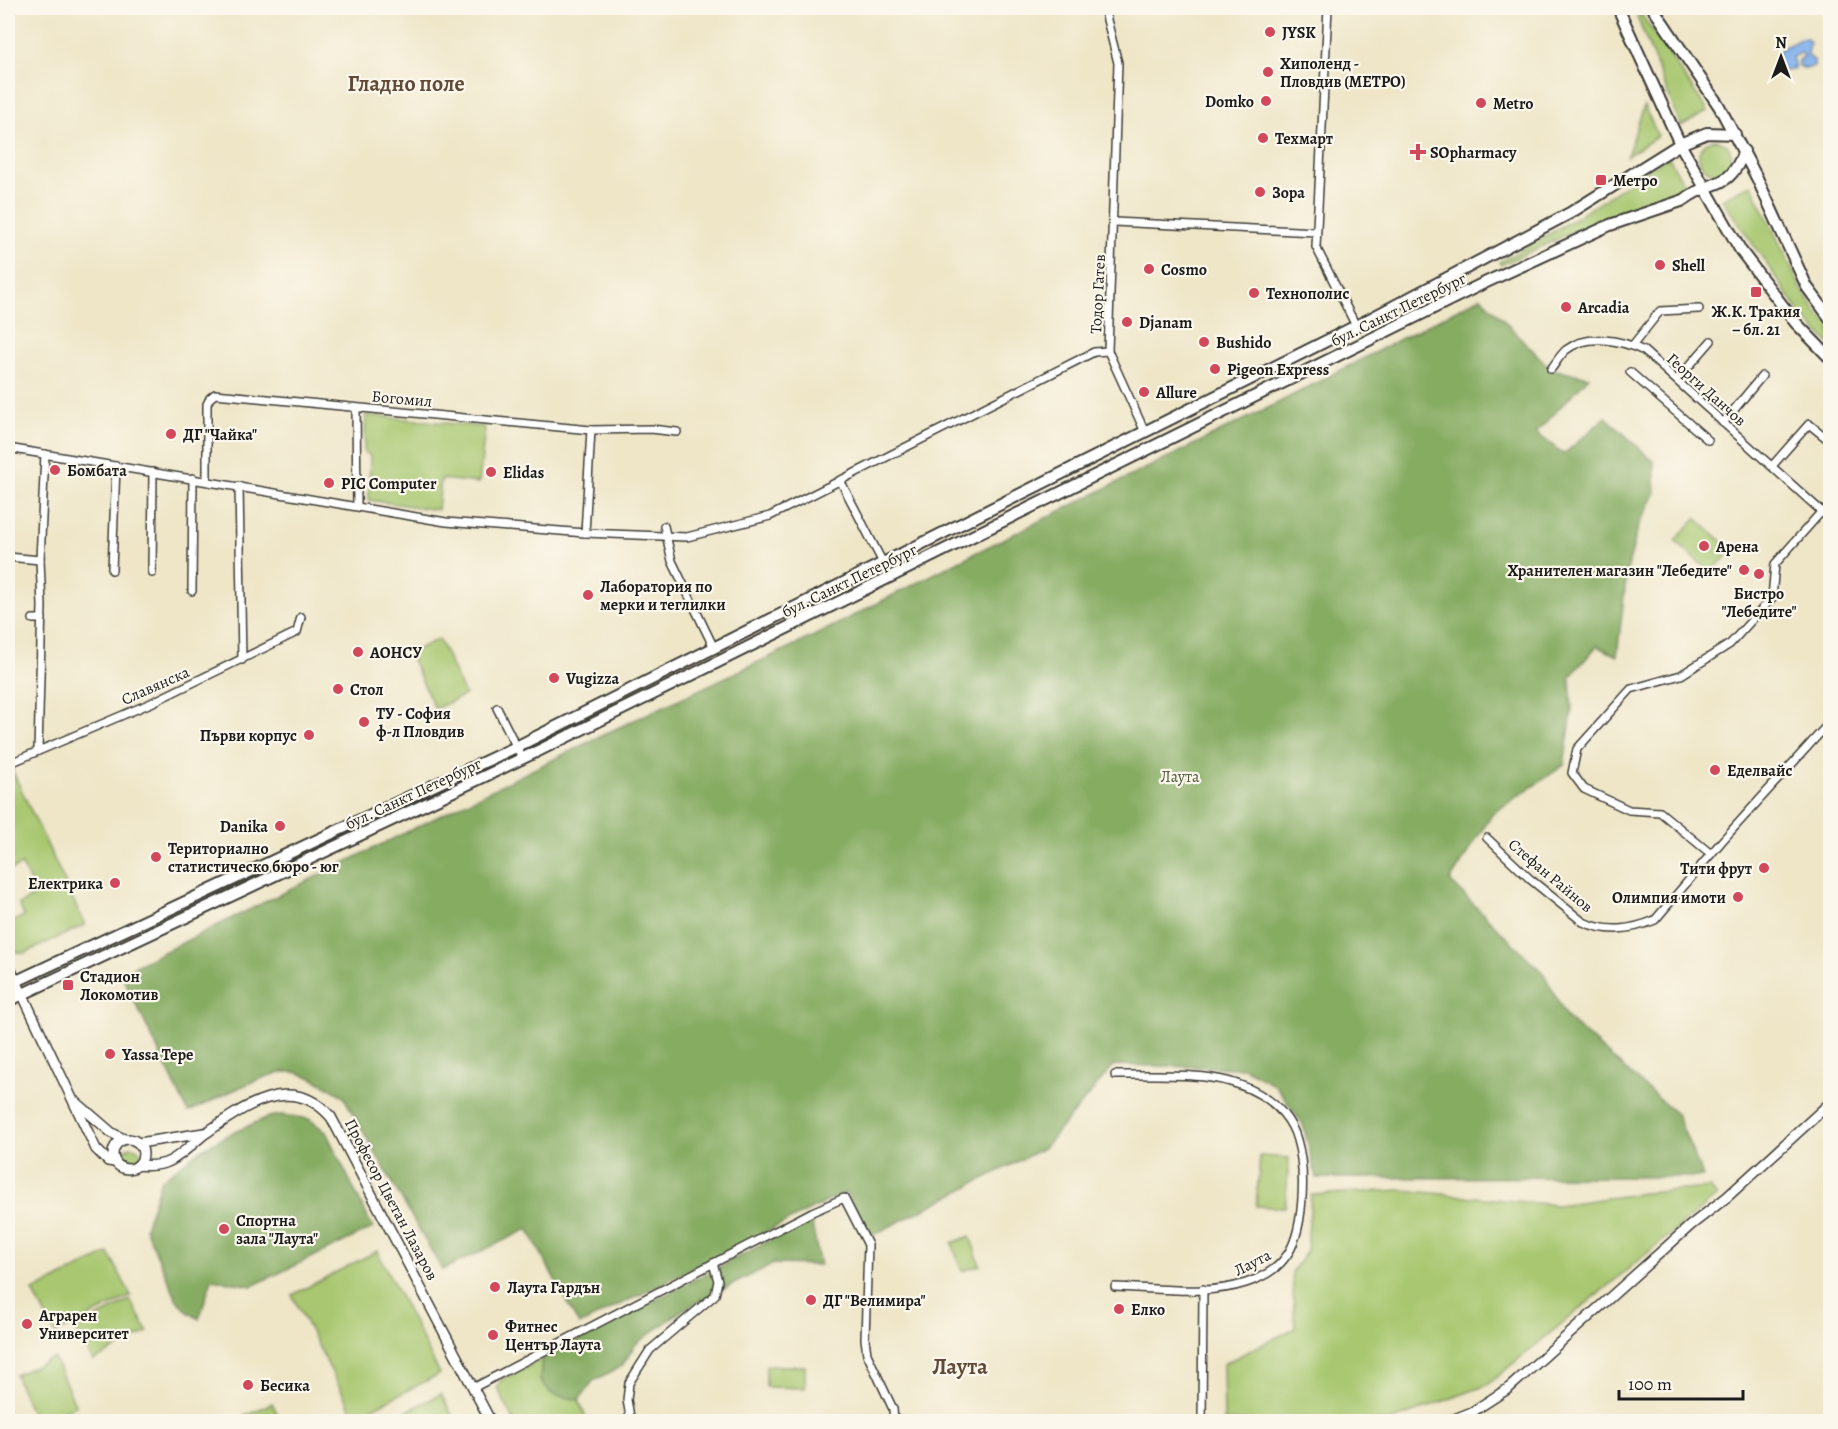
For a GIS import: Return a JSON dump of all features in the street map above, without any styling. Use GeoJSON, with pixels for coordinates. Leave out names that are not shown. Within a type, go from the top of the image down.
{"type":"FeatureCollection","features":[{"type":"Feature","properties":{"kind":"main road"},"geometry":{"type":"LineString","coordinates":[[1618,8],[1680,144],[1741,252],[1795,322],[1830,358]]}},
{"type":"Feature","properties":{"kind":"main road"},"geometry":{"type":"LineString","coordinates":[[1653,8],[1736,134],[1807,287],[1830,318]]}},
{"type":"Feature","properties":{"kind":"main road","name":"бул. Санкт Петербург"},"geometry":{"type":"LineString","coordinates":[[12,983],[516,747],[1356,326],[1570,213],[1680,144],[1707,133],[1736,134]]}},
{"type":"Feature","properties":{"kind":"main road","name":"бул. Санкт Петербург"},"geometry":{"type":"LineString","coordinates":[[8,1001],[522,758],[1470,290],[1610,225],[1684,200],[1691,194],[1729,177],[1735,171],[1743,151]]}},
{"type":"Feature","properties":{"kind":"street","name":"Тодор Гатев"},"geometry":{"type":"LineString","coordinates":[[1104,8],[1118,63],[1108,351],[1145,432]]}},
{"type":"Feature","properties":{"kind":"street"},"geometry":{"type":"LineString","coordinates":[[1328,8],[1316,248],[1356,326]]}},
{"type":"Feature","properties":{"kind":"street"},"geometry":{"type":"LineString","coordinates":[[1113,222],[1316,232]]}},
{"type":"Feature","properties":{"kind":"street"},"geometry":{"type":"LineString","coordinates":[[1632,346],[1660,311],[1699,309]]}},
{"type":"Feature","properties":{"kind":"street","name":"Георги Данчов"},"geometry":{"type":"LineString","coordinates":[[1551,369],[1566,350],[1584,342],[1604,339],[1644,351],[1830,519]]}},
{"type":"Feature","properties":{"kind":"street"},"geometry":{"type":"LineString","coordinates":[[1677,380],[1711,341]]}},
{"type":"Feature","properties":{"kind":"street"},"geometry":{"type":"LineString","coordinates":[[8,448],[446,522],[585,533],[687,537],[770,516],[1094,352],[1108,351]]}},
{"type":"Feature","properties":{"kind":"street"},"geometry":{"type":"LineString","coordinates":[[1630,372],[1708,440]]}},
{"type":"Feature","properties":{"kind":"street"},"geometry":{"type":"LineString","coordinates":[[1724,423],[1762,376]]}},
{"type":"Feature","properties":{"kind":"street","name":"Богомил"},"geometry":{"type":"LineString","coordinates":[[207,481],[207,404],[215,394],[591,430],[651,429],[677,432]]}},
{"type":"Feature","properties":{"kind":"street"},"geometry":{"type":"LineString","coordinates":[[356,408],[357,506]]}},
{"type":"Feature","properties":{"kind":"street"},"geometry":{"type":"LineString","coordinates":[[1772,466],[1809,423],[1830,441]]}},
{"type":"Feature","properties":{"kind":"street"},"geometry":{"type":"LineString","coordinates":[[585,533],[591,430]]}},
{"type":"Feature","properties":{"kind":"street"},"geometry":{"type":"LineString","coordinates":[[39,750],[42,620],[40,560],[45,454]]}},
{"type":"Feature","properties":{"kind":"street"},"geometry":{"type":"LineString","coordinates":[[112,570],[116,466]]}},
{"type":"Feature","properties":{"kind":"street"},"geometry":{"type":"LineString","coordinates":[[152,573],[153,472]]}},
{"type":"Feature","properties":{"kind":"street"},"geometry":{"type":"LineString","coordinates":[[192,591],[193,478]]}},
{"type":"Feature","properties":{"kind":"street"},"geometry":{"type":"LineString","coordinates":[[840,480],[883,563]]}},
{"type":"Feature","properties":{"kind":"street"},"geometry":{"type":"LineString","coordinates":[[239,486],[242,660]]}},
{"type":"Feature","properties":{"kind":"street"},"geometry":{"type":"LineString","coordinates":[[1711,854],[1660,812],[1629,810],[1584,789],[1572,773],[1577,748],[1631,689],[1681,675],[1730,644],[1772,598],[1775,564],[1822,512]]}},
{"type":"Feature","properties":{"kind":"street"},"geometry":{"type":"LineString","coordinates":[[664,526],[672,561],[714,648]]}},
{"type":"Feature","properties":{"kind":"street"},"geometry":{"type":"LineString","coordinates":[[8,557],[40,560]]}},
{"type":"Feature","properties":{"kind":"street","name":"Славянска"},"geometry":{"type":"LineString","coordinates":[[8,764],[151,703],[242,660],[297,632],[301,617]]}},
{"type":"Feature","properties":{"kind":"street"},"geometry":{"type":"LineString","coordinates":[[33,619],[42,620]]}},
{"type":"Feature","properties":{"kind":"street"},"geometry":{"type":"LineString","coordinates":[[497,708],[522,758]]}},
{"type":"Feature","properties":{"kind":"street","name":"Стефан Райнов"},"geometry":{"type":"LineString","coordinates":[[1487,838],[1530,879],[1583,921],[1592,926],[1619,931],[1641,926],[1655,920],[1830,722]]}},
{"type":"Feature","properties":{"kind":"street"},"geometry":{"type":"LineString","coordinates":[[8,963],[12,983],[22,994],[96,1149],[108,1161],[115,1162],[124,1168],[133,1168],[138,1165],[143,1154],[139,1143],[112,1133],[74,1101]]}},
{"type":"Feature","properties":{"kind":"street","name":"Лаута"},"geometry":{"type":"LineString","coordinates":[[1115,1076],[1203,1077],[1233,1082],[1260,1094],[1276,1104],[1289,1123],[1297,1140],[1301,1166],[1300,1219],[1296,1236],[1284,1260],[1267,1273],[1247,1283],[1226,1288],[1115,1287]]}},
{"type":"Feature","properties":{"kind":"street","name":"Професор Цветан Лазаров"},"geometry":{"type":"LineString","coordinates":[[138,1165],[153,1165],[169,1161],[207,1133],[266,1098],[282,1094],[296,1095],[322,1106],[336,1125],[491,1422]]}},
{"type":"Feature","properties":{"kind":"street"},"geometry":{"type":"LineString","coordinates":[[1447,1422],[1472,1412],[1509,1388],[1691,1225],[1728,1197],[1830,1103]]}},
{"type":"Feature","properties":{"kind":"street","name":"Професор Цветан Лазаров"},"geometry":{"type":"LineString","coordinates":[[139,1143],[207,1133]]}},
{"type":"Feature","properties":{"kind":"street"},"geometry":{"type":"LineString","coordinates":[[115,1162],[114,1148],[124,1139]]}},
{"type":"Feature","properties":{"kind":"street"},"geometry":{"type":"LineString","coordinates":[[473,1388],[812,1212],[844,1198],[868,1245],[865,1339],[867,1354],[893,1409],[894,1422]]}},
{"type":"Feature","properties":{"kind":"street"},"geometry":{"type":"LineString","coordinates":[[631,1422],[627,1400],[629,1383],[650,1350],[715,1295],[718,1281],[713,1263]]}},
{"type":"Feature","properties":{"kind":"street"},"geometry":{"type":"LineString","coordinates":[[1202,1422],[1203,1289]]}},
{"type":"Feature","properties":{"kind":"green space"},"geometry":{"type":"Polygon","coordinates":[[[1641,14],[1708,111],[1681,126],[1637,17],[1641,14]]]}},
{"type":"Feature","properties":{"kind":"green space"},"geometry":{"type":"Polygon","coordinates":[[[1644,106],[1658,136],[1627,156],[1644,106]]]}},
{"type":"Feature","properties":{"kind":"green space"},"geometry":{"type":"Polygon","coordinates":[[[1715,140],[1727,144],[1731,156],[1727,168],[1715,172],[1703,168],[1699,156],[1703,144],[1715,140]]]}},
{"type":"Feature","properties":{"kind":"green space"},"geometry":{"type":"Polygon","coordinates":[[[1668,156],[1687,190],[1586,226],[1501,265],[1499,262],[1564,225],[1668,156]]]}},
{"type":"Feature","properties":{"kind":"green space"},"geometry":{"type":"Polygon","coordinates":[[[1751,184],[1802,290],[1820,316],[1830,325],[1830,344],[1803,317],[1722,199],[1751,184]]]}},
{"type":"Feature","properties":{"kind":"green space","name":"Лаута"},"geometry":{"type":"Polygon","coordinates":[[[1481,297],[1551,369],[1589,377],[1536,433],[1564,454],[1606,417],[1654,462],[1656,492],[1638,527],[1627,571],[1617,656],[1597,646],[1570,677],[1572,712],[1564,765],[1492,814],[1450,881],[1544,974],[1567,1018],[1677,1115],[1703,1177],[1316,1178],[1303,1124],[1275,1085],[1244,1068],[1114,1065],[1044,1148],[871,1236],[846,1192],[579,1325],[528,1229],[442,1270],[343,1096],[319,1082],[293,1072],[283,1072],[240,1087],[188,1112],[121,973],[611,731],[818,634],[961,560],[1272,406],[1481,297]]]}},
{"type":"Feature","properties":{"kind":"green space"},"geometry":{"type":"Polygon","coordinates":[[[366,415],[485,427],[479,483],[441,479],[438,510],[369,500],[370,455],[364,453],[366,415]]]}},
{"type":"Feature","properties":{"kind":"green space","name":"Арена"},"geometry":{"type":"Polygon","coordinates":[[[1696,518],[1732,550],[1711,573],[1675,541],[1696,518]]]}},
{"type":"Feature","properties":{"kind":"green space"},"geometry":{"type":"Polygon","coordinates":[[[439,639],[465,695],[435,709],[409,653],[439,639]]]}},
{"type":"Feature","properties":{"kind":"green space"},"geometry":{"type":"Polygon","coordinates":[[[12,770],[85,925],[25,953],[10,951],[8,946],[8,922],[24,916],[19,904],[36,895],[22,865],[8,871],[8,773],[12,770]]]}},
{"type":"Feature","properties":{"kind":"green space"},"geometry":{"type":"Polygon","coordinates":[[[282,1115],[309,1119],[326,1132],[373,1228],[252,1286],[212,1279],[199,1319],[188,1312],[177,1300],[145,1228],[161,1180],[201,1150],[224,1137],[268,1117],[282,1115]]]}},
{"type":"Feature","properties":{"kind":"green space"},"geometry":{"type":"Polygon","coordinates":[[[132,1147],[138,1150],[141,1156],[138,1162],[132,1165],[126,1162],[123,1156],[126,1150],[132,1147]]]}},
{"type":"Feature","properties":{"kind":"green space"},"geometry":{"type":"Polygon","coordinates":[[[1260,1156],[1289,1158],[1285,1208],[1256,1206],[1260,1156]]]}},
{"type":"Feature","properties":{"kind":"green space"},"geometry":{"type":"Polygon","coordinates":[[[1710,1188],[1717,1196],[1487,1385],[1390,1421],[1224,1421],[1223,1364],[1295,1328],[1292,1272],[1307,1251],[1311,1195],[1402,1190],[1557,1205],[1644,1193],[1710,1188]]]}},
{"type":"Feature","properties":{"kind":"green space"},"geometry":{"type":"Polygon","coordinates":[[[811,1219],[820,1265],[773,1264],[684,1309],[635,1345],[622,1366],[593,1381],[579,1400],[552,1394],[540,1380],[542,1359],[811,1219]]]}},
{"type":"Feature","properties":{"kind":"green space"},"geometry":{"type":"Polygon","coordinates":[[[970,1236],[980,1265],[962,1271],[952,1243],[970,1236]]]}},
{"type":"Feature","properties":{"kind":"green space"},"geometry":{"type":"Polygon","coordinates":[[[377,1251],[440,1374],[355,1417],[292,1295],[377,1251]]]}},
{"type":"Feature","properties":{"kind":"green space"},"geometry":{"type":"Polygon","coordinates":[[[109,1253],[131,1296],[55,1334],[33,1291],[109,1253]]]}},
{"type":"Feature","properties":{"kind":"green space"},"geometry":{"type":"Polygon","coordinates":[[[130,1300],[148,1332],[93,1361],[76,1329],[130,1300]]]}},
{"type":"Feature","properties":{"kind":"green space"},"geometry":{"type":"Polygon","coordinates":[[[54,1358],[76,1406],[35,1421],[15,1375],[54,1358]]]}},
{"type":"Feature","properties":{"kind":"green space"},"geometry":{"type":"Polygon","coordinates":[[[542,1359],[540,1380],[552,1394],[579,1400],[587,1421],[514,1421],[497,1387],[501,1380],[542,1359]]]}},
{"type":"Feature","properties":{"kind":"green space"},"geometry":{"type":"Polygon","coordinates":[[[766,1366],[805,1366],[805,1388],[766,1387],[766,1366]]]}},
{"type":"Feature","properties":{"kind":"green space"},"geometry":{"type":"Polygon","coordinates":[[[441,1394],[455,1421],[388,1421],[441,1394]]]}},
{"type":"Feature","properties":{"kind":"green space"},"geometry":{"type":"Polygon","coordinates":[[[272,1403],[281,1421],[234,1421],[272,1403]]]}},
{"type":"Feature","properties":{"kind":"water"},"geometry":{"type":"Polygon","coordinates":[[[1800,39],[1807,39],[1810,42],[1808,56],[1814,60],[1814,67],[1805,69],[1799,66],[1799,60],[1804,57],[1800,53],[1792,57],[1795,68],[1780,70],[1776,65],[1776,54],[1782,48],[1800,39]]]}},
{"type":"Feature","properties":{"kind":"place","name":"JYSK"},"geometry":{"type":"Point","coordinates":[1270,32]}},
{"type":"Feature","properties":{"kind":"place","name":"Хиполенд - Пловдив (МЕТРО)"},"geometry":{"type":"Point","coordinates":[1268,72]}},
{"type":"Feature","properties":{"kind":"place","name":"Domko"},"geometry":{"type":"Point","coordinates":[1266,101]}},
{"type":"Feature","properties":{"kind":"place","name":"Metro"},"geometry":{"type":"Point","coordinates":[1481,103]}},
{"type":"Feature","properties":{"kind":"place","name":"Техмарт"},"geometry":{"type":"Point","coordinates":[1263,138]}},
{"type":"Feature","properties":{"kind":"place","name":"SOpharmacy"},"geometry":{"type":"Point","coordinates":[1418,152]}},
{"type":"Feature","properties":{"kind":"place","name":"Метро"},"geometry":{"type":"Point","coordinates":[1601,180]}},
{"type":"Feature","properties":{"kind":"place","name":"Зора"},"geometry":{"type":"Point","coordinates":[1260,192]}},
{"type":"Feature","properties":{"kind":"place","name":"Shell"},"geometry":{"type":"Point","coordinates":[1660,265]}},
{"type":"Feature","properties":{"kind":"place","name":"Cosmo"},"geometry":{"type":"Point","coordinates":[1149,269]}},
{"type":"Feature","properties":{"kind":"place","name":"Ж.К. Тракия – бл. 21"},"geometry":{"type":"Point","coordinates":[1756,292]}},
{"type":"Feature","properties":{"kind":"place","name":"Технополис"},"geometry":{"type":"Point","coordinates":[1254,293]}},
{"type":"Feature","properties":{"kind":"place","name":"Arcadia"},"geometry":{"type":"Point","coordinates":[1566,307]}},
{"type":"Feature","properties":{"kind":"place","name":"Djanam"},"geometry":{"type":"Point","coordinates":[1127,322]}},
{"type":"Feature","properties":{"kind":"place","name":"Bushido"},"geometry":{"type":"Point","coordinates":[1204,342]}},
{"type":"Feature","properties":{"kind":"place","name":"Pigeon Express"},"geometry":{"type":"Point","coordinates":[1215,369]}},
{"type":"Feature","properties":{"kind":"place","name":"Allure"},"geometry":{"type":"Point","coordinates":[1144,392]}},
{"type":"Feature","properties":{"kind":"place","name":"ДГ \"Чайка\""},"geometry":{"type":"Point","coordinates":[171,434]}},
{"type":"Feature","properties":{"kind":"place","name":"Бомбата"},"geometry":{"type":"Point","coordinates":[55,470]}},
{"type":"Feature","properties":{"kind":"place","name":"Elidas"},"geometry":{"type":"Point","coordinates":[491,472]}},
{"type":"Feature","properties":{"kind":"place","name":"PIC Computer"},"geometry":{"type":"Point","coordinates":[329,483]}},
{"type":"Feature","properties":{"kind":"place","name":"Арена"},"geometry":{"type":"Point","coordinates":[1704,546]}},
{"type":"Feature","properties":{"kind":"place","name":"Хранителен магазин \"Лебедите\""},"geometry":{"type":"Point","coordinates":[1744,570]}},
{"type":"Feature","properties":{"kind":"place","name":"Бистро \"Лебедите\""},"geometry":{"type":"Point","coordinates":[1759,574]}},
{"type":"Feature","properties":{"kind":"place","name":"Лаборатория по мерки и теглилки"},"geometry":{"type":"Point","coordinates":[588,595]}},
{"type":"Feature","properties":{"kind":"place","name":"АОНСУ"},"geometry":{"type":"Point","coordinates":[358,652]}},
{"type":"Feature","properties":{"kind":"place","name":"Vugizza"},"geometry":{"type":"Point","coordinates":[554,678]}},
{"type":"Feature","properties":{"kind":"place","name":"Стол"},"geometry":{"type":"Point","coordinates":[338,689]}},
{"type":"Feature","properties":{"kind":"place","name":"ТУ - София ф-л Пловдив"},"geometry":{"type":"Point","coordinates":[364,722]}},
{"type":"Feature","properties":{"kind":"place","name":"Първи корпус"},"geometry":{"type":"Point","coordinates":[309,735]}},
{"type":"Feature","properties":{"kind":"place","name":"Еделвайс"},"geometry":{"type":"Point","coordinates":[1715,770]}},
{"type":"Feature","properties":{"kind":"place","name":"Danika"},"geometry":{"type":"Point","coordinates":[280,826]}},
{"type":"Feature","properties":{"kind":"place","name":"Териториално статистическо бюро - юг"},"geometry":{"type":"Point","coordinates":[156,857]}},
{"type":"Feature","properties":{"kind":"place","name":"Тити фрут"},"geometry":{"type":"Point","coordinates":[1764,868]}},
{"type":"Feature","properties":{"kind":"place","name":"Електрика"},"geometry":{"type":"Point","coordinates":[115,883]}},
{"type":"Feature","properties":{"kind":"place","name":"Олимпия имоти"},"geometry":{"type":"Point","coordinates":[1738,897]}},
{"type":"Feature","properties":{"kind":"place","name":"Стадион Локомотив"},"geometry":{"type":"Point","coordinates":[68,985]}},
{"type":"Feature","properties":{"kind":"place","name":"Yassa Tepe"},"geometry":{"type":"Point","coordinates":[110,1054]}},
{"type":"Feature","properties":{"kind":"place","name":"Спортна зала \"Лаута\""},"geometry":{"type":"Point","coordinates":[224,1229]}},
{"type":"Feature","properties":{"kind":"place","name":"Лаута Гардън"},"geometry":{"type":"Point","coordinates":[495,1287]}},
{"type":"Feature","properties":{"kind":"place","name":"ДГ \"Велимира\""},"geometry":{"type":"Point","coordinates":[811,1300]}},
{"type":"Feature","properties":{"kind":"place","name":"Елко"},"geometry":{"type":"Point","coordinates":[1119,1309]}},
{"type":"Feature","properties":{"kind":"place","name":"Аграрен Университет"},"geometry":{"type":"Point","coordinates":[27,1324]}},
{"type":"Feature","properties":{"kind":"place","name":"Фитнес Център Лаута"},"geometry":{"type":"Point","coordinates":[493,1335]}},
{"type":"Feature","properties":{"kind":"place","name":"Бесика"},"geometry":{"type":"Point","coordinates":[248,1385]}},
{"type":"Feature","properties":{"kind":"district","name":"Гладно поле"},"geometry":{"type":"Point","coordinates":[406,83]}},
{"type":"Feature","properties":{"kind":"district","name":"Лаута"},"geometry":{"type":"Point","coordinates":[960,1366]}}]}
